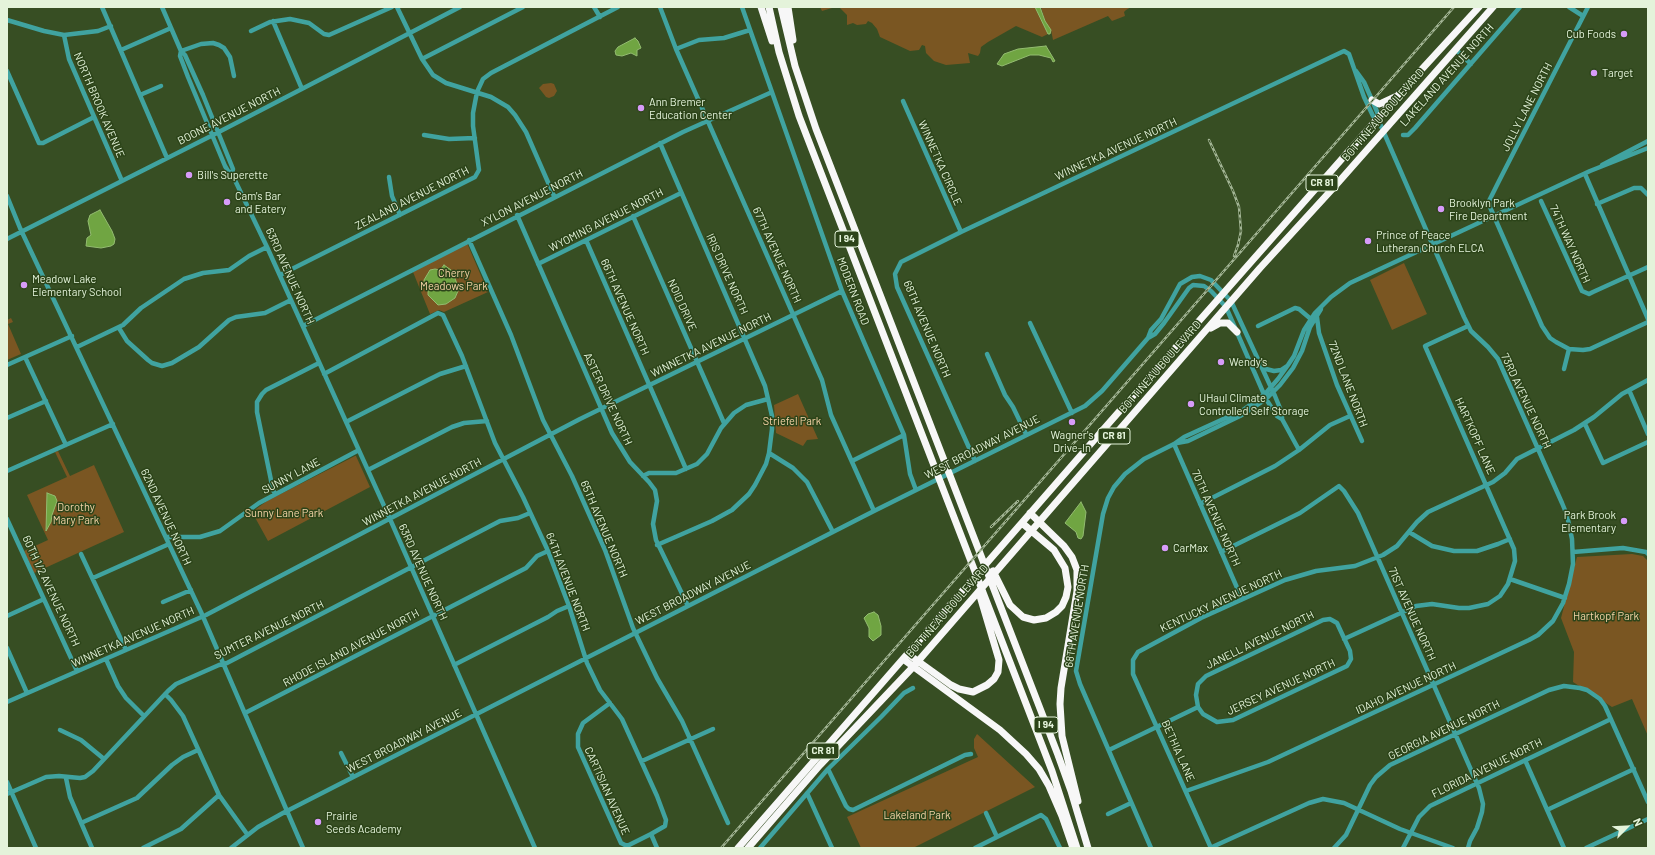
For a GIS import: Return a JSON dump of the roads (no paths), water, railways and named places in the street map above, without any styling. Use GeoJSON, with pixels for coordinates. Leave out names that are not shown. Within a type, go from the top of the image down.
{"type":"FeatureCollection","features":[{"type":"Feature","properties":{"kind":"highway"},"geometry":{"type":"LineString","coordinates":[[761,7],[799,116]]}},
{"type":"Feature","properties":{"kind":"highway","name":"I 94"},"geometry":{"type":"LineString","coordinates":[[769,7],[780,56],[799,116],[956,522],[987,608],[1052,771],[1078,848]]}},
{"type":"Feature","properties":{"kind":"highway","name":"I 94"},"geometry":{"type":"LineString","coordinates":[[781,7],[795,66],[816,129],[1000,604],[1068,784],[1088,848]]}},
{"type":"Feature","properties":{"kind":"highway"},"geometry":{"type":"LineString","coordinates":[[788,7],[794,47],[795,66]]}},
{"type":"Feature","properties":{"kind":"highway","name":"BOTTINEAU BOULEVARD"},"geometry":{"type":"LineString","coordinates":[[738,848],[1030,513],[1400,93],[1479,7]]}},
{"type":"Feature","properties":{"kind":"highway","name":"BOTTINEAU BOULEVARD"},"geometry":{"type":"LineString","coordinates":[[748,848],[820,765],[915,664],[1231,301],[1493,7]]}},
{"type":"Feature","properties":{"kind":"highway"},"geometry":{"type":"LineString","coordinates":[[1372,100],[1379,104],[1385,103],[1400,93]]}},
{"type":"Feature","properties":{"kind":"highway"},"geometry":{"type":"LineString","coordinates":[[1204,332],[1224,322],[1228,323],[1237,332]]}},
{"type":"Feature","properties":{"kind":"highway"},"geometry":{"type":"LineString","coordinates":[[958,496],[1000,587],[1010,605],[1019,615],[1026,618],[1042,619],[1049,617],[1062,606],[1066,597],[1068,580],[1061,559],[1052,548],[1022,523]]}},
{"type":"Feature","properties":{"kind":"highway"},"geometry":{"type":"LineString","coordinates":[[1030,513],[1068,551],[1077,570],[1077,591],[1061,688],[1060,719],[1062,736],[1088,848]]}},
{"type":"Feature","properties":{"kind":"highway"},"geometry":{"type":"LineString","coordinates":[[915,664],[952,685],[968,692],[977,691],[990,682],[998,672],[999,660],[987,608]]}},
{"type":"Feature","properties":{"kind":"highway"},"geometry":{"type":"LineString","coordinates":[[905,656],[927,676],[1013,741],[1039,769],[1049,786],[1074,848]]}},
{"type":"Feature","properties":{"kind":"street"},"geometry":{"type":"LineString","coordinates":[[102,7],[167,158]]}},
{"type":"Feature","properties":{"kind":"street","name":"63RD AVENUE NORTH"},"geometry":{"type":"LineString","coordinates":[[162,7],[219,131],[232,174],[267,247],[368,470],[535,848]]}},
{"type":"Feature","properties":{"kind":"street"},"geometry":{"type":"LineString","coordinates":[[250,31],[273,21],[290,19],[309,23],[324,34],[329,35],[392,7]]}},
{"type":"Feature","properties":{"kind":"street"},"geometry":{"type":"LineString","coordinates":[[397,7],[422,59],[428,69],[439,80],[453,86],[477,92],[500,102],[508,107],[521,122],[554,196]]}},
{"type":"Feature","properties":{"kind":"street","name":"BOONE AVENUE NORTH"},"geometry":{"type":"LineString","coordinates":[[7,240],[460,7]]}},
{"type":"Feature","properties":{"kind":"street"},"geometry":{"type":"LineString","coordinates":[[422,59],[523,7]]}},
{"type":"Feature","properties":{"kind":"street"},"geometry":{"type":"LineString","coordinates":[[594,7],[600,17]]}},
{"type":"Feature","properties":{"kind":"street","name":"ZEALAND AVENUE NORTH"},"geometry":{"type":"LineString","coordinates":[[280,276],[475,177],[479,170],[473,121],[477,92],[483,79],[491,73],[618,7]]}},
{"type":"Feature","properties":{"kind":"street","name":"67TH AVENUE NORTH"},"geometry":{"type":"LineString","coordinates":[[660,7],[676,49],[822,380],[828,407],[874,511]]}},
{"type":"Feature","properties":{"kind":"street","name":"MODERN ROAD"},"geometry":{"type":"LineString","coordinates":[[742,7],[842,290],[904,435],[910,474],[916,490]]}},
{"type":"Feature","properties":{"kind":"street","name":"LAKELAND AVENUE NORTH"},"geometry":{"type":"LineString","coordinates":[[1403,135],[1408,135],[1520,7]]}},
{"type":"Feature","properties":{"kind":"street"},"geometry":{"type":"LineString","coordinates":[[1569,7],[1583,16]]}},
{"type":"Feature","properties":{"kind":"street","name":"JOLLY LANE NORTH"},"geometry":{"type":"LineString","coordinates":[[1569,349],[1556,342],[1545,332],[1493,216],[1489,201],[1588,7]]}},
{"type":"Feature","properties":{"kind":"street"},"geometry":{"type":"LineString","coordinates":[[7,20],[44,31],[64,35],[94,31],[111,26]]}},
{"type":"Feature","properties":{"kind":"street"},"geometry":{"type":"LineString","coordinates":[[273,21],[302,89]]}},
{"type":"Feature","properties":{"kind":"street"},"geometry":{"type":"LineString","coordinates":[[121,50],[171,28]]}},
{"type":"Feature","properties":{"kind":"street"},"geometry":{"type":"LineString","coordinates":[[676,49],[699,40],[724,38],[750,30]]}},
{"type":"Feature","properties":{"kind":"street","name":"NORTH BROOK AVENUE"},"geometry":{"type":"LineString","coordinates":[[64,35],[69,59],[122,181]]}},
{"type":"Feature","properties":{"kind":"street"},"geometry":{"type":"LineString","coordinates":[[181,51],[208,43],[219,45],[224,48],[230,57],[234,76]]}},
{"type":"Feature","properties":{"kind":"street","name":"WINNETKA AVENUE NORTH"},"geometry":{"type":"LineString","coordinates":[[897,269],[904,260],[961,232],[1344,50],[1347,51]]}},
{"type":"Feature","properties":{"kind":"street"},"geometry":{"type":"LineString","coordinates":[[1455,50],[1471,64]]}},
{"type":"Feature","properties":{"kind":"street","name":"63RD AVENUE NORTH"},"geometry":{"type":"LineString","coordinates":[[181,51],[180,56],[188,77],[228,171],[232,174]]}},
{"type":"Feature","properties":{"kind":"street","name":"73RD AVENUE NORTH"},"geometry":{"type":"LineString","coordinates":[[1347,51],[1356,71],[1366,101],[1373,116],[1378,119]]}},
{"type":"Feature","properties":{"kind":"street"},"geometry":{"type":"LineString","coordinates":[[7,70],[39,143],[43,143],[94,117]]}},
{"type":"Feature","properties":{"kind":"street","name":"73RD AVENUE NORTH"},"geometry":{"type":"LineString","coordinates":[[1356,71],[1364,82],[1372,100],[1383,131],[1468,326],[1498,359],[1567,515],[1572,545]]}},
{"type":"Feature","properties":{"kind":"street"},"geometry":{"type":"LineString","coordinates":[[140,95],[161,86]]}},
{"type":"Feature","properties":{"kind":"street","name":"XYLON AVENUE NORTH"},"geometry":{"type":"LineString","coordinates":[[303,326],[660,143],[772,92]]}},
{"type":"Feature","properties":{"kind":"street","name":"WINNETKA CIRCLE"},"geometry":{"type":"LineString","coordinates":[[903,101],[961,232]]}},
{"type":"Feature","properties":{"kind":"street"},"geometry":{"type":"LineString","coordinates":[[424,134],[449,139],[475,138]]}},
{"type":"Feature","properties":{"kind":"street"},"geometry":{"type":"LineString","coordinates":[[1594,170],[1648,141]]}},
{"type":"Feature","properties":{"kind":"street","name":"IRIS DRIVE NORTH"},"geometry":{"type":"LineString","coordinates":[[657,545],[712,521],[732,510],[749,494],[766,464],[772,429],[765,386],[660,143]]}},
{"type":"Feature","properties":{"kind":"street"},"geometry":{"type":"LineString","coordinates":[[1174,444],[1188,441],[1240,416],[1266,399],[1288,365],[1312,320],[1324,304],[1350,283],[1584,174],[1648,148]]}},
{"type":"Feature","properties":{"kind":"street"},"geometry":{"type":"LineString","coordinates":[[1564,369],[1569,349],[1590,349],[1648,321],[1584,174]]}},
{"type":"Feature","properties":{"kind":"street"},"geometry":{"type":"LineString","coordinates":[[389,177],[392,196],[400,215]]}},
{"type":"Feature","properties":{"kind":"street"},"geometry":{"type":"LineString","coordinates":[[1598,204],[1634,188],[1641,188],[1648,195]]}},
{"type":"Feature","properties":{"kind":"street","name":"WYOMING AVENUE NORTH"},"geometry":{"type":"LineString","coordinates":[[538,264],[681,192]]}},
{"type":"Feature","properties":{"kind":"street","name":"62ND AVENUE NORTH"},"geometry":{"type":"LineString","coordinates":[[7,196],[203,616],[303,848]]}},
{"type":"Feature","properties":{"kind":"street","name":"74TH WAY NORTH"},"geometry":{"type":"LineString","coordinates":[[1541,201],[1582,291],[1589,294],[1648,267]]}},
{"type":"Feature","properties":{"kind":"street","name":"ASTER DRIVE NORTH"},"geometry":{"type":"LineString","coordinates":[[517,215],[612,433],[623,452],[652,485],[657,496],[653,524],[657,545],[688,606]]}},
{"type":"Feature","properties":{"kind":"street","name":"NOID DRIVE"},"geometry":{"type":"LineString","coordinates":[[633,216],[724,423]]}},
{"type":"Feature","properties":{"kind":"street","name":"65TH AVENUE NORTH"},"geometry":{"type":"LineString","coordinates":[[469,240],[488,286],[511,335],[543,420],[589,513],[605,550],[636,632],[657,678],[678,712],[728,823]]}},
{"type":"Feature","properties":{"kind":"street","name":"66TH AVENUE NORTH"},"geometry":{"type":"LineString","coordinates":[[586,240],[686,469]]}},
{"type":"Feature","properties":{"kind":"street"},"geometry":{"type":"LineString","coordinates":[[77,347],[119,328],[128,322],[141,308],[184,279],[204,273],[229,270],[249,256],[267,247]]}},
{"type":"Feature","properties":{"kind":"street","name":"68TH AVENUE NORTH"},"geometry":{"type":"LineString","coordinates":[[897,269],[895,278],[897,286],[975,461]]}},
{"type":"Feature","properties":{"kind":"street","name":"WEST BROADWAY AVENUE"},"geometry":{"type":"LineString","coordinates":[[1148,338],[1151,330],[1161,319],[1180,284],[1186,280],[1200,276],[1206,277],[1214,282],[1231,301],[1272,390]]}},
{"type":"Feature","properties":{"kind":"street","name":"WEST BROADWAY AVENUE"},"geometry":{"type":"LineString","coordinates":[[231,848],[247,834],[287,811],[874,511],[1026,434],[1085,406],[1100,393],[1148,338],[1155,334],[1164,324],[1185,292],[1193,285],[1204,286],[1226,307],[1266,399]]}},
{"type":"Feature","properties":{"kind":"street","name":"WINNETKA AVENUE NORTH"},"geometry":{"type":"LineString","coordinates":[[7,702],[203,616],[551,434],[842,290]]}},
{"type":"Feature","properties":{"kind":"street"},"geometry":{"type":"LineString","coordinates":[[119,328],[127,342],[152,363],[162,366],[172,363],[199,347],[229,320],[236,317],[266,313],[291,300]]}},
{"type":"Feature","properties":{"kind":"street"},"geometry":{"type":"LineString","coordinates":[[1174,444],[1184,437],[1243,410],[1264,394],[1272,390],[1293,368],[1302,351],[1312,320],[1317,316],[1324,304]]}},
{"type":"Feature","properties":{"kind":"street"},"geometry":{"type":"LineString","coordinates":[[1258,326],[1295,308],[1300,309],[1312,320]]}},
{"type":"Feature","properties":{"kind":"street","name":"64TH AVENUE NORTH"},"geometry":{"type":"LineString","coordinates":[[324,374],[422,321],[440,313],[443,315],[466,366],[503,459],[548,551],[569,606],[586,658],[600,690],[622,719],[642,761],[666,820],[665,826],[651,834]]}},
{"type":"Feature","properties":{"kind":"street","name":"72ND LANE NORTH"},"geometry":{"type":"LineString","coordinates":[[1317,316],[1319,333],[1337,385],[1362,441]]}},
{"type":"Feature","properties":{"kind":"street"},"geometry":{"type":"LineString","coordinates":[[1030,323],[1072,412]]}},
{"type":"Feature","properties":{"kind":"street","name":"HARTKOPF LANE"},"geometry":{"type":"LineString","coordinates":[[1468,326],[1425,346],[1510,539],[1515,555],[1510,579]]}},
{"type":"Feature","properties":{"kind":"street"},"geometry":{"type":"LineString","coordinates":[[1308,333],[1319,333]]}},
{"type":"Feature","properties":{"kind":"street"},"geometry":{"type":"LineString","coordinates":[[7,365],[72,336]]}},
{"type":"Feature","properties":{"kind":"street"},"geometry":{"type":"LineString","coordinates":[[987,354],[1003,392],[1013,407],[1026,434]]}},
{"type":"Feature","properties":{"kind":"street"},"geometry":{"type":"LineString","coordinates":[[25,357],[66,445]]}},
{"type":"Feature","properties":{"kind":"street"},"geometry":{"type":"LineString","coordinates":[[275,494],[257,412],[257,402],[266,390],[319,362]]}},
{"type":"Feature","properties":{"kind":"street"},"geometry":{"type":"LineString","coordinates":[[1260,364],[1266,369],[1274,371],[1281,370],[1288,365]]}},
{"type":"Feature","properties":{"kind":"street"},"geometry":{"type":"LineString","coordinates":[[346,422],[440,374],[466,366]]}},
{"type":"Feature","properties":{"kind":"street","name":"KENTUCKY AVENUE NORTH"},"geometry":{"type":"LineString","coordinates":[[1133,660],[1138,652],[1144,647],[1201,618],[1285,580],[1301,575],[1355,566],[1378,558],[1397,546],[1417,522],[1428,512],[1500,478],[1517,459],[1585,424],[1629,390],[1648,380]]}},
{"type":"Feature","properties":{"kind":"street"},"geometry":{"type":"LineString","coordinates":[[1272,390],[1282,413],[1282,419],[1299,450]]}},
{"type":"Feature","properties":{"kind":"street"},"geometry":{"type":"LineString","coordinates":[[1629,390],[1648,434]]}},
{"type":"Feature","properties":{"kind":"street"},"geometry":{"type":"LineString","coordinates":[[643,476],[649,473],[676,473],[696,464],[707,454],[724,423],[740,409],[754,402],[768,399]]}},
{"type":"Feature","properties":{"kind":"street"},"geometry":{"type":"LineString","coordinates":[[1266,399],[1277,416],[1282,419]]}},
{"type":"Feature","properties":{"kind":"street"},"geometry":{"type":"LineString","coordinates":[[7,418],[46,401]]}},
{"type":"Feature","properties":{"kind":"street"},"geometry":{"type":"LineString","coordinates":[[1200,504],[1275,466],[1299,450],[1330,425],[1350,416]]}},
{"type":"Feature","properties":{"kind":"street"},"geometry":{"type":"LineString","coordinates":[[368,470],[452,427],[464,423],[487,421]]}},
{"type":"Feature","properties":{"kind":"street"},"geometry":{"type":"LineString","coordinates":[[7,471],[113,424]]}},
{"type":"Feature","properties":{"kind":"street"},"geometry":{"type":"LineString","coordinates":[[1585,424],[1603,463],[1648,442]]}},
{"type":"Feature","properties":{"kind":"street"},"geometry":{"type":"LineString","coordinates":[[852,462],[904,435]]}},
{"type":"Feature","properties":{"kind":"street","name":"68TH AVENUE NORTH"},"geometry":{"type":"LineString","coordinates":[[1151,848],[1080,684],[1076,671],[1103,514],[1108,498],[1114,487],[1125,474],[1144,459],[1174,444]]}},
{"type":"Feature","properties":{"kind":"street","name":"70TH AVENUE NORTH"},"geometry":{"type":"LineString","coordinates":[[1174,444],[1242,599]]}},
{"type":"Feature","properties":{"kind":"street","name":"SUNNY LANE"},"geometry":{"type":"LineString","coordinates":[[166,537],[200,537],[214,534],[226,528],[259,503],[359,450]]}},
{"type":"Feature","properties":{"kind":"street"},"geometry":{"type":"LineString","coordinates":[[769,453],[793,468],[807,482],[833,532]]}},
{"type":"Feature","properties":{"kind":"street","name":"71ST AVENUE NORTH"},"geometry":{"type":"LineString","coordinates":[[1221,552],[1300,513],[1339,486],[1349,497],[1358,513],[1482,796],[1482,812],[1468,848]]}},
{"type":"Feature","properties":{"kind":"street","name":"SUMTER AVENUE NORTH"},"geometry":{"type":"LineString","coordinates":[[9,793],[36,781],[52,776],[66,778],[84,777],[93,771],[176,684],[223,664],[500,521],[518,518],[530,513]]}},
{"type":"Feature","properties":{"kind":"street","name":"60TH 1/2 AVENUE NORTH"},"geometry":{"type":"LineString","coordinates":[[7,519],[78,671]]}},
{"type":"Feature","properties":{"kind":"street"},"geometry":{"type":"LineString","coordinates":[[1409,532],[1432,546],[1454,551],[1477,551],[1510,539]]}},
{"type":"Feature","properties":{"kind":"street"},"geometry":{"type":"LineString","coordinates":[[93,578],[169,544]]}},
{"type":"Feature","properties":{"kind":"street","name":"IDAHO AVENUE NORTH"},"geometry":{"type":"LineString","coordinates":[[1186,792],[1268,762],[1538,635],[1553,621],[1565,598],[1571,574],[1573,552],[1572,545]]}},
{"type":"Feature","properties":{"kind":"street"},"geometry":{"type":"LineString","coordinates":[[1573,552],[1623,548],[1646,552],[1648,554]]}},
{"type":"Feature","properties":{"kind":"street","name":"RHODE ISLAND AVENUE NORTH"},"geometry":{"type":"LineString","coordinates":[[245,713],[526,568],[537,556],[548,551]]}},
{"type":"Feature","properties":{"kind":"street"},"geometry":{"type":"LineString","coordinates":[[82,554],[126,650]]}},
{"type":"Feature","properties":{"kind":"street"},"geometry":{"type":"LineString","coordinates":[[1344,639],[1401,612],[1424,605],[1432,604],[1458,608],[1488,604],[1505,591],[1510,579],[1565,598]]}},
{"type":"Feature","properties":{"kind":"street"},"geometry":{"type":"LineString","coordinates":[[163,602],[191,590]]}},
{"type":"Feature","properties":{"kind":"street"},"geometry":{"type":"LineString","coordinates":[[7,616],[44,599]]}},
{"type":"Feature","properties":{"kind":"street"},"geometry":{"type":"LineString","coordinates":[[454,665],[569,606]]}},
{"type":"Feature","properties":{"kind":"street","name":"JANELL AVENUE NORTH"},"geometry":{"type":"LineString","coordinates":[[1198,706],[1196,689],[1206,676],[1323,620],[1330,619],[1337,623],[1344,639]]}},
{"type":"Feature","properties":{"kind":"street","name":"JERSEY AVENUE NORTH"},"geometry":{"type":"LineString","coordinates":[[1198,706],[1203,714],[1211,720],[1222,722],[1233,720],[1347,666],[1350,662],[1351,655],[1344,639]]}},
{"type":"Feature","properties":{"kind":"street"},"geometry":{"type":"LineString","coordinates":[[7,648],[27,693]]}},
{"type":"Feature","properties":{"kind":"street"},"geometry":{"type":"LineString","coordinates":[[106,659],[118,686],[126,698],[144,716]]}},
{"type":"Feature","properties":{"kind":"street","name":"BETHIA LANE"},"geometry":{"type":"LineString","coordinates":[[1133,660],[1133,674],[1210,848]]}},
{"type":"Feature","properties":{"kind":"street","name":"GEORGIA AVENUE NORTH"},"geometry":{"type":"LineString","coordinates":[[1358,809],[1370,785],[1383,771],[1398,760],[1549,690],[1564,686],[1587,690],[1600,699],[1611,719]]}},
{"type":"Feature","properties":{"kind":"street"},"geometry":{"type":"LineString","coordinates":[[760,848],[828,769],[904,692],[913,688]]}},
{"type":"Feature","properties":{"kind":"street"},"geometry":{"type":"LineString","coordinates":[[165,694],[172,700],[183,716],[219,795],[247,834]]}},
{"type":"Feature","properties":{"kind":"street","name":"CARTISIAN AVENUE"},"geometry":{"type":"LineString","coordinates":[[610,703],[583,724],[578,734],[578,747],[621,843],[626,846],[651,834]]}},
{"type":"Feature","properties":{"kind":"street"},"geometry":{"type":"LineString","coordinates":[[1109,750],[1198,706]]}},
{"type":"Feature","properties":{"kind":"street"},"geometry":{"type":"LineString","coordinates":[[1611,719],[1648,802]]}},
{"type":"Feature","properties":{"kind":"street","name":"FLORIDA AVENUE NORTH"},"geometry":{"type":"LineString","coordinates":[[1403,848],[1419,817],[1430,806],[1611,719]]}},
{"type":"Feature","properties":{"kind":"street"},"geometry":{"type":"LineString","coordinates":[[642,761],[713,729]]}},
{"type":"Feature","properties":{"kind":"street"},"geometry":{"type":"LineString","coordinates":[[60,730],[81,740],[104,759]]}},
{"type":"Feature","properties":{"kind":"street"},"geometry":{"type":"LineString","coordinates":[[81,824],[137,798],[183,757],[198,750]]}},
{"type":"Feature","properties":{"kind":"street"},"geometry":{"type":"LineString","coordinates":[[341,753],[354,777]]}},
{"type":"Feature","properties":{"kind":"street"},"geometry":{"type":"LineString","coordinates":[[828,769],[846,806],[853,810],[965,755],[971,754]]}},
{"type":"Feature","properties":{"kind":"street"},"geometry":{"type":"LineString","coordinates":[[1526,760],[1564,848]]}},
{"type":"Feature","properties":{"kind":"street"},"geometry":{"type":"LineString","coordinates":[[1547,810],[1634,769]]}},
{"type":"Feature","properties":{"kind":"street"},"geometry":{"type":"LineString","coordinates":[[66,778],[70,797],[92,848]]}},
{"type":"Feature","properties":{"kind":"street"},"geometry":{"type":"LineString","coordinates":[[7,782],[9,793],[36,848]]}},
{"type":"Feature","properties":{"kind":"street"},"geometry":{"type":"LineString","coordinates":[[807,793],[832,848]]}},
{"type":"Feature","properties":{"kind":"street"},"geometry":{"type":"LineString","coordinates":[[143,848],[181,829],[219,795]]}},
{"type":"Feature","properties":{"kind":"street"},"geometry":{"type":"LineString","coordinates":[[1210,848],[1316,800],[1323,799],[1337,801],[1410,833],[1453,848]]}},
{"type":"Feature","properties":{"kind":"street"},"geometry":{"type":"LineString","coordinates":[[1108,814],[1131,803]]}},
{"type":"Feature","properties":{"kind":"street"},"geometry":{"type":"LineString","coordinates":[[1334,848],[1346,835],[1358,809]]}},
{"type":"Feature","properties":{"kind":"street"},"geometry":{"type":"LineString","coordinates":[[986,813],[997,837]]}},
{"type":"Feature","properties":{"kind":"street"},"geometry":{"type":"LineString","coordinates":[[975,848],[1041,815],[1046,819],[1060,848]]}},
{"type":"Feature","properties":{"kind":"street"},"geometry":{"type":"LineString","coordinates":[[1586,848],[1648,819]]}},
{"type":"Feature","properties":{"kind":"street"},"geometry":{"type":"LineString","coordinates":[[651,834],[657,848]]}},
{"type":"Feature","properties":{"kind":"street"},"geometry":{"type":"LineString","coordinates":[[765,842],[768,848]]}},
{"type":"Feature","properties":{"kind":"railway"},"geometry":{"type":"LineString","coordinates":[[721,848],[1454,7]]}},
{"type":"Feature","properties":{"kind":"railway"},"geometry":{"type":"LineString","coordinates":[[1209,140],[1239,207],[1241,231],[1234,256]]}},
{"type":"Feature","properties":{"kind":"railway"},"geometry":{"type":"LineString","coordinates":[[991,527],[1018,501]]}},
{"type":"Feature","properties":{"kind":"place","name":"Cub Foods"},"geometry":{"type":"Point","coordinates":[1624,34]}},
{"type":"Feature","properties":{"kind":"place","name":"Target"},"geometry":{"type":"Point","coordinates":[1594,73]}},
{"type":"Feature","properties":{"kind":"place","name":"Ann Bremer Education Center"},"geometry":{"type":"Point","coordinates":[641,108]}},
{"type":"Feature","properties":{"kind":"place","name":"Bill's Superette"},"geometry":{"type":"Point","coordinates":[189,175]}},
{"type":"Feature","properties":{"kind":"place","name":"Cam's Bar and Eatery"},"geometry":{"type":"Point","coordinates":[227,202]}},
{"type":"Feature","properties":{"kind":"place","name":"Brooklyn Park Fire Department"},"geometry":{"type":"Point","coordinates":[1441,209]}},
{"type":"Feature","properties":{"kind":"place","name":"Prince of Peace Lutheran Church ELCA"},"geometry":{"type":"Point","coordinates":[1368,241]}},
{"type":"Feature","properties":{"kind":"place","name":"Meadow Lake Elementary School"},"geometry":{"type":"Point","coordinates":[24,285]}},
{"type":"Feature","properties":{"kind":"place","name":"Wendy's"},"geometry":{"type":"Point","coordinates":[1221,362]}},
{"type":"Feature","properties":{"kind":"place","name":"UHaul Climate Controlled Self Storage"},"geometry":{"type":"Point","coordinates":[1191,404]}},
{"type":"Feature","properties":{"kind":"place","name":"Wagner's Drive-In"},"geometry":{"type":"Point","coordinates":[1072,422]}},
{"type":"Feature","properties":{"kind":"place","name":"Park Brook Elementary"},"geometry":{"type":"Point","coordinates":[1624,521]}},
{"type":"Feature","properties":{"kind":"place","name":"CarMax"},"geometry":{"type":"Point","coordinates":[1165,548]}},
{"type":"Feature","properties":{"kind":"place","name":"Prairie Seeds Academy"},"geometry":{"type":"Point","coordinates":[318,822]}},
{"type":"Feature","properties":{"kind":"park label","name":"Cherry Meadows Park"},"geometry":{"type":"Point","coordinates":[454,279]}},
{"type":"Feature","properties":{"kind":"park label","name":"Striefel Park"},"geometry":{"type":"Point","coordinates":[792,421]}},
{"type":"Feature","properties":{"kind":"park label","name":"Dorothy Mary Park"},"geometry":{"type":"Point","coordinates":[76,513]}},
{"type":"Feature","properties":{"kind":"park label","name":"Sunny Lane Park"},"geometry":{"type":"Point","coordinates":[284,513]}},
{"type":"Feature","properties":{"kind":"park label","name":"Hartkopf Park"},"geometry":{"type":"Point","coordinates":[1606,616]}},
{"type":"Feature","properties":{"kind":"park label","name":"Lakeland Park"},"geometry":{"type":"Point","coordinates":[917,815]}}]}
